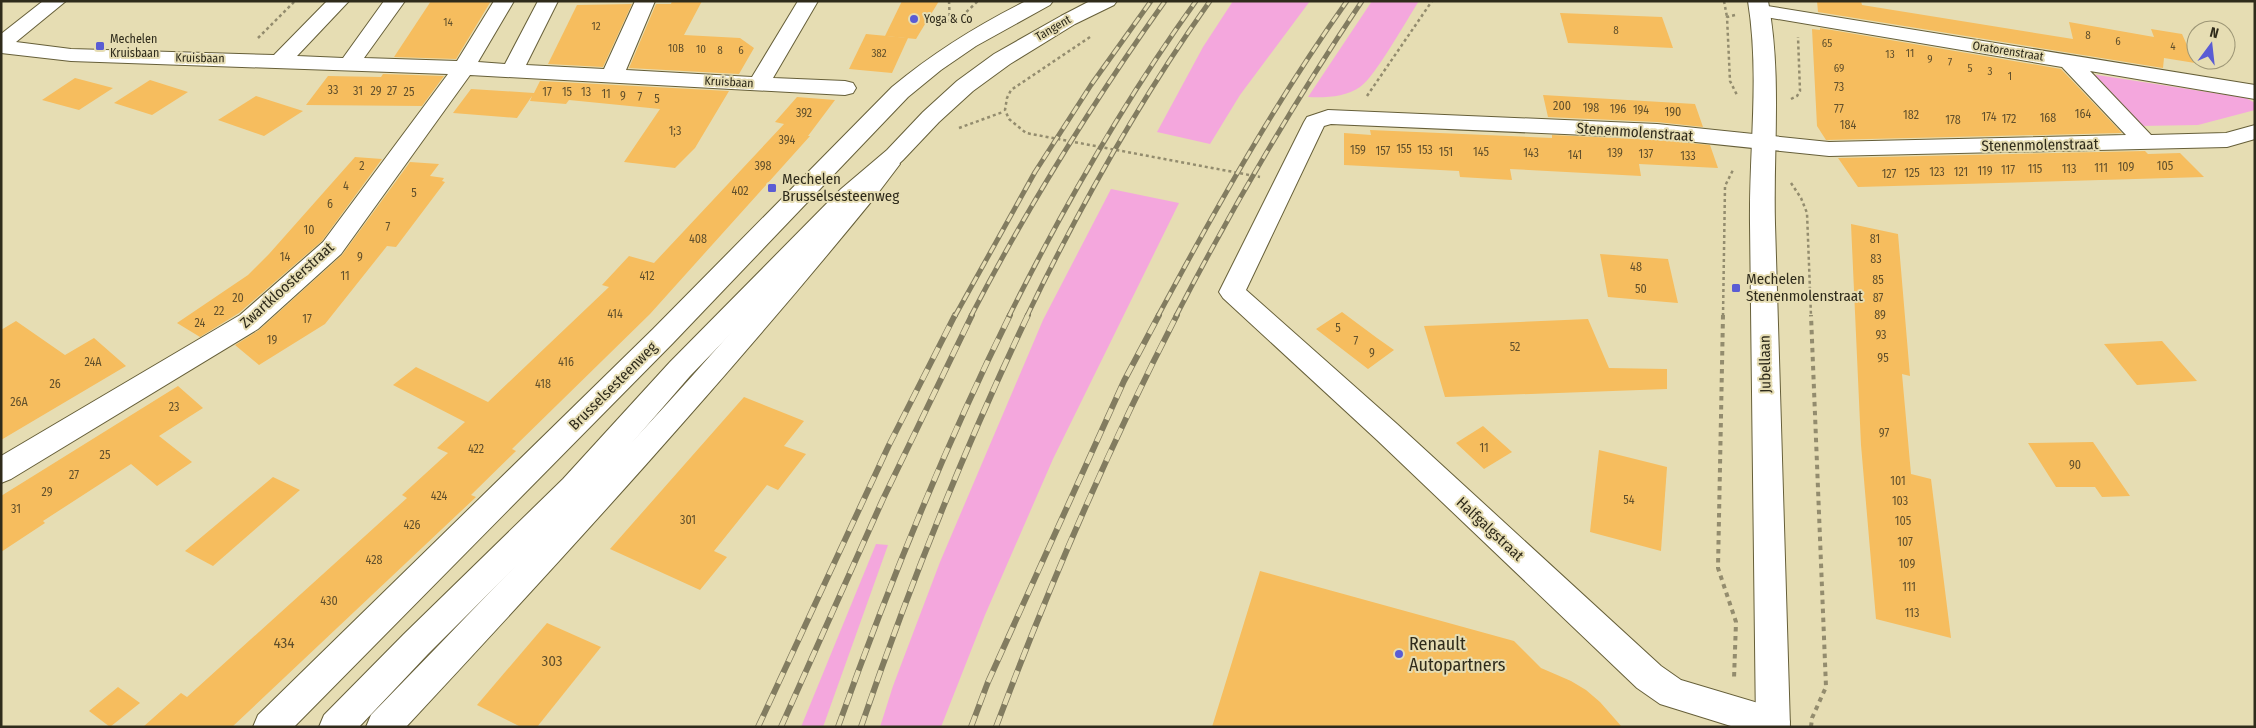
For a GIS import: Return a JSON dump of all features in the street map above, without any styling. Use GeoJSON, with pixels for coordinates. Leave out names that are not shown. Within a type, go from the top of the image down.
{"type":"FeatureCollection","features":[{"type":"Feature","properties":{"kind":"main road","name":"Kruisbaan"},"geometry":{"type":"LineString","coordinates":[[1,46],[56,1]]}},
{"type":"Feature","properties":{"kind":"main road"},"geometry":{"type":"LineString","coordinates":[[280,61],[339,1]]}},
{"type":"Feature","properties":{"kind":"main road"},"geometry":{"type":"LineString","coordinates":[[349,64],[395,1]]}},
{"type":"Feature","properties":{"kind":"main road"},"geometry":{"type":"LineString","coordinates":[[464,68],[504,1]]}},
{"type":"Feature","properties":{"kind":"main road"},"geometry":{"type":"LineString","coordinates":[[512,70],[548,1]]}},
{"type":"Feature","properties":{"kind":"main road"},"geometry":{"type":"LineString","coordinates":[[612,76],[645,1]]}},
{"type":"Feature","properties":{"kind":"main road"},"geometry":{"type":"LineString","coordinates":[[759,83],[808,1]]}},
{"type":"Feature","properties":{"kind":"main road","name":"Tangent"},"geometry":{"type":"LineString","coordinates":[[954,37],[1043,1]]}},
{"type":"Feature","properties":{"kind":"main road","name":"Tangent"},"geometry":{"type":"LineString","coordinates":[[895,155],[958,92],[1002,59],[1068,20],[1107,1]]}},
{"type":"Feature","properties":{"kind":"main road","name":"Oratorenstraat"},"geometry":{"type":"LineString","coordinates":[[1759,6],[1797,16],[2255,92]]}},
{"type":"Feature","properties":{"kind":"main road","name":"Jubellaan"},"geometry":{"type":"LineString","coordinates":[[1759,6],[1767,86],[1763,142],[1773,724]]}},
{"type":"Feature","properties":{"kind":"main road","name":"Brusselsesteenweg"},"geometry":{"type":"LineString","coordinates":[[270,727],[663,336],[900,92],[928,67],[954,37]]}},
{"type":"Feature","properties":{"kind":"main road","name":"Kruisbaan"},"geometry":{"type":"LineString","coordinates":[[1,46],[71,55],[236,59],[512,70],[845,88]]}},
{"type":"Feature","properties":{"kind":"main road"},"geometry":{"type":"LineString","coordinates":[[2070,62],[2146,143]]}},
{"type":"Feature","properties":{"kind":"main road","name":"Zwartkloosterstraat"},"geometry":{"type":"LineString","coordinates":[[1,471],[249,322],[332,248],[464,68]]}},
{"type":"Feature","properties":{"kind":"main road","name":"Stenenmolenstraat"},"geometry":{"type":"LineString","coordinates":[[1232,292],[1315,122],[1328,117],[1657,131],[1829,149],[2227,140],[2255,132]]}},
{"type":"Feature","properties":{"kind":"main road"},"geometry":{"type":"LineString","coordinates":[[383,727],[620,476],[720,364],[863,198],[895,155]]}},
{"type":"Feature","properties":{"kind":"main road"},"geometry":{"type":"LineString","coordinates":[[336,727],[416,644],[574,488],[686,362],[850,195],[895,155]]}},
{"type":"Feature","properties":{"kind":"main road","name":"Halfgalgstraat"},"geometry":{"type":"LineString","coordinates":[[1232,292],[1387,432],[1649,677],[1672,693],[1733,710],[1773,724]]}},
{"type":"Feature","properties":{"kind":"path"},"geometry":{"type":"LineString","coordinates":[[236,59],[296,1]]}},
{"type":"Feature","properties":{"kind":"path"},"geometry":{"type":"LineString","coordinates":[[949,1],[948,13],[954,37]]}},
{"type":"Feature","properties":{"kind":"path"},"geometry":{"type":"LineString","coordinates":[[1353,118],[1432,1]]}},
{"type":"Feature","properties":{"kind":"path"},"geometry":{"type":"LineString","coordinates":[[1724,1],[1727,17]]}},
{"type":"Feature","properties":{"kind":"path"},"geometry":{"type":"LineString","coordinates":[[1733,710],[1736,622],[1718,568],[1725,186],[1739,155],[1763,142],[1787,102],[1797,96],[1800,91],[1797,16]]}},
{"type":"Feature","properties":{"kind":"path"},"geometry":{"type":"LineString","coordinates":[[1092,35],[1011,90],[1004,100],[1004,112],[1011,123],[1026,133],[1287,182]]}},
{"type":"Feature","properties":{"kind":"path"},"geometry":{"type":"LineString","coordinates":[[1763,142],[1801,198],[1807,213],[1826,687],[1812,718],[1811,727]]}},
{"type":"Feature","properties":{"kind":"shaded area"},"geometry":{"type":"Polygon","coordinates":[[[1233,1],[1310,1],[1240,95],[1210,144],[1157,132],[1203,47],[1233,1]]]}},
{"type":"Feature","properties":{"kind":"shaded area"},"geometry":{"type":"Polygon","coordinates":[[[1372,1],[1419,1],[1374,72],[1360,87],[1348,93],[1335,96],[1308,97],[1372,1]]]}},
{"type":"Feature","properties":{"kind":"shaded area"},"geometry":{"type":"Polygon","coordinates":[[[2091,74],[2246,98],[2255,103],[2255,110],[2198,125],[2139,126],[2091,74]]]}},
{"type":"Feature","properties":{"kind":"shaded area"},"geometry":{"type":"Polygon","coordinates":[[[1111,189],[1179,203],[1053,459],[985,615],[941,727],[880,727],[893,686],[940,562],[1043,320],[1111,189]]]}},
{"type":"Feature","properties":{"kind":"shaded area"},"geometry":{"type":"Polygon","coordinates":[[[876,544],[888,545],[823,727],[801,727],[876,544]]]}},
{"type":"Feature","properties":{"kind":"building"},"geometry":{"type":"Polygon","coordinates":[[[431,1],[491,1],[456,59],[394,57],[431,1]]]}},
{"type":"Feature","properties":{"kind":"building"},"geometry":{"type":"Polygon","coordinates":[[[672,1],[702,1],[684,35],[740,38],[754,48],[739,74],[629,68],[656,4],[671,4],[672,1]]]}},
{"type":"Feature","properties":{"kind":"building"},"geometry":{"type":"Polygon","coordinates":[[[902,1],[939,1],[916,39],[885,36],[902,1]]]}},
{"type":"Feature","properties":{"kind":"building"},"geometry":{"type":"Polygon","coordinates":[[[1817,1],[1861,1],[1862,5],[2073,39],[2069,22],[2154,37],[2151,29],[2182,34],[2186,43],[2186,62],[2164,58],[2163,68],[1818,12],[1817,1]]]}},
{"type":"Feature","properties":{"kind":"building"},"geometry":{"type":"Polygon","coordinates":[[[632,4],[603,67],[548,64],[577,5],[632,4]]]}},
{"type":"Feature","properties":{"kind":"building"},"geometry":{"type":"Polygon","coordinates":[[[1560,13],[1662,17],[1673,48],[1568,43],[1560,13]]]}},
{"type":"Feature","properties":{"kind":"building"},"geometry":{"type":"Polygon","coordinates":[[[1820,28],[2061,69],[2122,133],[1826,140],[1817,126],[1812,29],[1820,30],[1820,28]]]}},
{"type":"Feature","properties":{"kind":"building"},"geometry":{"type":"Polygon","coordinates":[[[866,34],[908,38],[892,73],[849,69],[866,34]]]}},
{"type":"Feature","properties":{"kind":"building"},"geometry":{"type":"Polygon","coordinates":[[[383,74],[444,76],[422,106],[306,105],[328,76],[381,77],[383,74]]]}},
{"type":"Feature","properties":{"kind":"building"},"geometry":{"type":"Polygon","coordinates":[[[75,78],[113,88],[79,110],[42,100],[75,78]]]}},
{"type":"Feature","properties":{"kind":"building"},"geometry":{"type":"Polygon","coordinates":[[[150,80],[188,92],[152,115],[114,103],[150,80]]]}},
{"type":"Feature","properties":{"kind":"building"},"geometry":{"type":"Polygon","coordinates":[[[540,81],[729,91],[695,148],[675,168],[624,162],[660,109],[569,100],[566,104],[530,101],[532,96],[517,118],[453,113],[471,89],[534,93],[540,81]]]}},
{"type":"Feature","properties":{"kind":"building"},"geometry":{"type":"Polygon","coordinates":[[[1543,95],[1695,104],[1703,127],[1657,122],[1548,117],[1543,95]]]}},
{"type":"Feature","properties":{"kind":"building"},"geometry":{"type":"Polygon","coordinates":[[[256,96],[303,111],[264,136],[218,120],[256,96]]]}},
{"type":"Feature","properties":{"kind":"building"},"geometry":{"type":"Polygon","coordinates":[[[797,97],[835,100],[808,136],[810,136],[650,314],[512,449],[516,451],[471,495],[476,497],[232,727],[143,727],[181,693],[187,697],[407,498],[402,495],[448,453],[437,448],[465,422],[393,385],[416,367],[488,402],[609,287],[602,285],[629,256],[654,263],[784,124],[775,122],[797,97]]]}},
{"type":"Feature","properties":{"kind":"building"},"geometry":{"type":"Polygon","coordinates":[[[1370,130],[1552,138],[1552,135],[1657,140],[1710,145],[1718,168],[1639,164],[1641,176],[1510,169],[1512,180],[1460,177],[1459,171],[1344,165],[1344,133],[1371,135],[1370,130]]]}},
{"type":"Feature","properties":{"kind":"building"},"geometry":{"type":"Polygon","coordinates":[[[2145,151],[2148,154],[2180,153],[2204,177],[1858,187],[1838,158],[2145,151]]]}},
{"type":"Feature","properties":{"kind":"building"},"geometry":{"type":"Polygon","coordinates":[[[355,157],[382,159],[322,241],[239,313],[200,337],[177,323],[248,275],[355,157]]]}},
{"type":"Feature","properties":{"kind":"building"},"geometry":{"type":"Polygon","coordinates":[[[410,162],[439,164],[430,176],[444,178],[442,181],[445,182],[396,247],[387,246],[325,324],[259,365],[235,345],[259,330],[342,255],[410,162]]]}},
{"type":"Feature","properties":{"kind":"building"},"geometry":{"type":"Polygon","coordinates":[[[1851,224],[1898,234],[1910,376],[1902,374],[1911,474],[1931,479],[1951,638],[1876,619],[1861,445],[1851,224]]]}},
{"type":"Feature","properties":{"kind":"building"},"geometry":{"type":"Polygon","coordinates":[[[1600,254],[1668,259],[1678,303],[1608,297],[1600,254]]]}},
{"type":"Feature","properties":{"kind":"building"},"geometry":{"type":"Polygon","coordinates":[[[1342,312],[1394,350],[1368,369],[1316,329],[1342,312]]]}},
{"type":"Feature","properties":{"kind":"building"},"geometry":{"type":"Polygon","coordinates":[[[1588,319],[1609,368],[1667,369],[1667,389],[1445,397],[1424,326],[1588,319]]]}},
{"type":"Feature","properties":{"kind":"building"},"geometry":{"type":"Polygon","coordinates":[[[16,321],[65,355],[94,338],[126,366],[1,440],[1,330],[16,321]]]}},
{"type":"Feature","properties":{"kind":"building"},"geometry":{"type":"Polygon","coordinates":[[[2162,341],[2197,381],[2137,385],[2104,344],[2162,341]]]}},
{"type":"Feature","properties":{"kind":"building"},"geometry":{"type":"Polygon","coordinates":[[[178,386],[203,408],[159,436],[192,462],[157,486],[131,464],[43,521],[45,523],[1,552],[1,496],[178,386]]]}},
{"type":"Feature","properties":{"kind":"building"},"geometry":{"type":"Polygon","coordinates":[[[744,397],[804,421],[784,446],[806,454],[778,490],[767,485],[714,551],[727,557],[700,590],[610,549],[744,397]]]}},
{"type":"Feature","properties":{"kind":"building"},"geometry":{"type":"Polygon","coordinates":[[[1483,426],[1512,452],[1484,469],[1456,443],[1483,426]]]}},
{"type":"Feature","properties":{"kind":"building"},"geometry":{"type":"Polygon","coordinates":[[[2093,442],[2130,496],[2102,497],[2095,487],[2056,487],[2028,443],[2093,442]]]}},
{"type":"Feature","properties":{"kind":"building"},"geometry":{"type":"Polygon","coordinates":[[[1599,450],[1667,467],[1661,551],[1590,532],[1599,450]]]}},
{"type":"Feature","properties":{"kind":"building"},"geometry":{"type":"Polygon","coordinates":[[[273,477],[300,490],[213,566],[185,551],[273,477]]]}},
{"type":"Feature","properties":{"kind":"building","name":"Renault Autopartners"},"geometry":{"type":"Polygon","coordinates":[[[1260,571],[1514,641],[1541,668],[1586,690],[1600,702],[1622,727],[1212,727],[1260,571]]]}},
{"type":"Feature","properties":{"kind":"building"},"geometry":{"type":"Polygon","coordinates":[[[547,623],[601,647],[537,727],[521,727],[477,705],[547,623]]]}},
{"type":"Feature","properties":{"kind":"building"},"geometry":{"type":"Polygon","coordinates":[[[118,687],[140,703],[110,727],[89,711],[118,687]]]}},
{"type":"Feature","properties":{"kind":"railway"},"geometry":{"type":"LineString","coordinates":[[955,316],[1035,172],[1091,85],[1151,1]]}},
{"type":"Feature","properties":{"kind":"railway"},"geometry":{"type":"LineString","coordinates":[[971,316],[1015,235],[1062,155],[1112,77],[1165,1]]}},
{"type":"Feature","properties":{"kind":"railway"},"geometry":{"type":"LineString","coordinates":[[1009,316],[1051,234],[1096,155],[1144,77],[1196,1]]}},
{"type":"Feature","properties":{"kind":"railway"},"geometry":{"type":"LineString","coordinates":[[1027,316],[1089,194],[1159,77],[1210,1]]}},
{"type":"Feature","properties":{"kind":"railway"},"geometry":{"type":"LineString","coordinates":[[1158,316],[1202,235],[1271,116],[1347,1]]}},
{"type":"Feature","properties":{"kind":"railway"},"geometry":{"type":"LineString","coordinates":[[1176,316],[1219,235],[1265,156],[1312,78],[1362,1]]}},
{"type":"Feature","properties":{"kind":"railway"},"geometry":{"type":"LineString","coordinates":[[758,727],[889,445],[955,315]]}},
{"type":"Feature","properties":{"kind":"railway"},"geometry":{"type":"LineString","coordinates":[[781,727],[883,499],[972,315]]}},
{"type":"Feature","properties":{"kind":"railway"},"geometry":{"type":"LineString","coordinates":[[838,727],[918,518],[962,416],[1010,315]]}},
{"type":"Feature","properties":{"kind":"railway"},"geometry":{"type":"LineString","coordinates":[[861,727],[918,570],[960,467],[1028,315]]}},
{"type":"Feature","properties":{"kind":"railway"},"geometry":{"type":"LineString","coordinates":[[971,727],[988,682],[1124,381],[1159,315]]}},
{"type":"Feature","properties":{"kind":"railway"},"geometry":{"type":"LineString","coordinates":[[996,727],[1080,518],[1127,416],[1177,315]]}},
{"type":"Feature","properties":{"kind":"place","name":"Yoga & Co"},"geometry":{"type":"Point","coordinates":[914,19]}},
{"type":"Feature","properties":{"kind":"place","name":"Mechelen Kruisbaan"},"geometry":{"type":"Point","coordinates":[100,46]}},
{"type":"Feature","properties":{"kind":"place","name":"Mechelen Brusselsesteenweg"},"geometry":{"type":"Point","coordinates":[772,188]}},
{"type":"Feature","properties":{"kind":"place","name":"Mechelen Stenenmolenstraat"},"geometry":{"type":"Point","coordinates":[1736,288]}},
{"type":"Feature","properties":{"kind":"place","name":"Renault Autopartners"},"geometry":{"type":"Point","coordinates":[1399,654]}}]}
